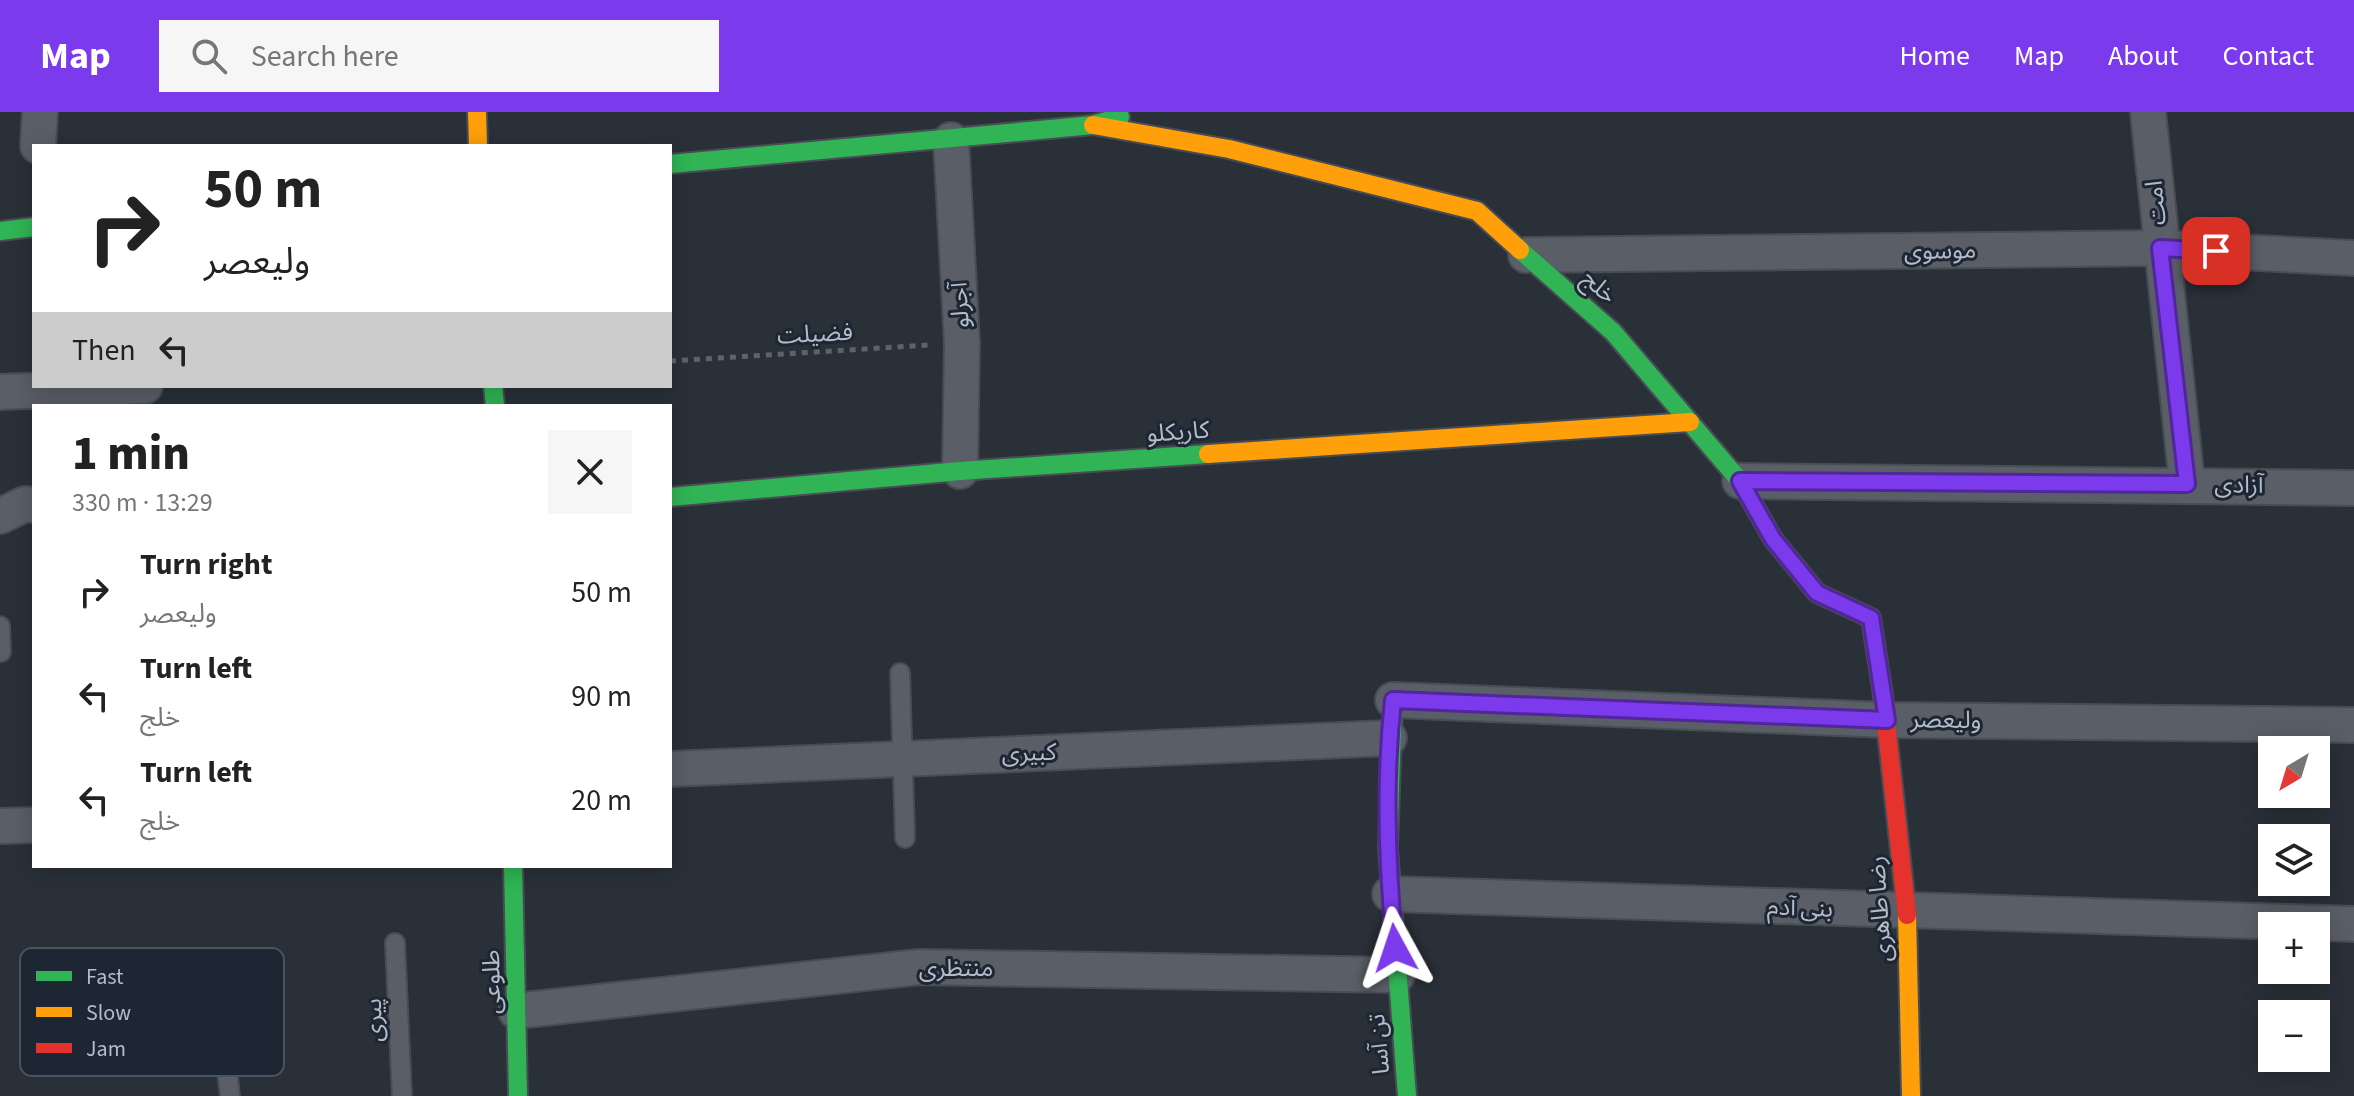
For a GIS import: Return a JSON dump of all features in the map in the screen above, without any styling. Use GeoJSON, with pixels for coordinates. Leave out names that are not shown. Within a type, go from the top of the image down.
{"type":"FeatureCollection","features":[{"type":"Feature","properties":{"kind":"street"},"geometry":{"type":"LineString","coordinates":[[38,144],[40,112]]}},
{"type":"Feature","properties":{"kind":"street"},"geometry":{"type":"LineString","coordinates":[[477,112],[478,144]]}},
{"type":"Feature","properties":{"kind":"street"},"geometry":{"type":"LineString","coordinates":[[672,164],[1093,125],[1134,112]]}},
{"type":"Feature","properties":{"kind":"street","name":"امت"},"geometry":{"type":"LineString","coordinates":[[2148,112],[2187,484]]}},
{"type":"Feature","properties":{"kind":"street","name":"خلج"},"geometry":{"type":"LineString","coordinates":[[1093,125],[1229,149],[1477,211],[1613,332],[1740,481],[1773,539],[1817,593],[1871,618],[1887,720]]}},
{"type":"Feature","properties":{"kind":"street","name":"آجرلو"},"geometry":{"type":"LineString","coordinates":[[951,140],[962,343],[960,471]]}},
{"type":"Feature","properties":{"kind":"street"},"geometry":{"type":"LineString","coordinates":[[0,231],[32,227]]}},
{"type":"Feature","properties":{"kind":"street","name":"موسوی"},"geometry":{"type":"LineString","coordinates":[[1526,255],[2160,248],[2354,258]]}},
{"type":"Feature","properties":{"kind":"street"},"geometry":{"type":"LineString","coordinates":[[0,392],[97,388]]}},
{"type":"Feature","properties":{"kind":"street","name":"کاریکلو"},"geometry":{"type":"LineString","coordinates":[[672,497],[960,471],[1690,422]]}},
{"type":"Feature","properties":{"kind":"street","name":"آزادی"},"geometry":{"type":"LineString","coordinates":[[1740,481],[2354,488]]}},
{"type":"Feature","properties":{"kind":"street"},"geometry":{"type":"LineString","coordinates":[[0,516],[25,504],[32,505]]}},
{"type":"Feature","properties":{"kind":"street","name":"ولیعصر"},"geometry":{"type":"LineString","coordinates":[[1393,700],[1887,720],[2354,725]]}},
{"type":"Feature","properties":{"kind":"street","name":"تن آسا"},"geometry":{"type":"LineString","coordinates":[[1393,700],[1389,738],[1390,894],[1407,1096]]}},
{"type":"Feature","properties":{"kind":"street","name":"رضا طاهری"},"geometry":{"type":"LineString","coordinates":[[1887,720],[1907,912],[1911,1096]]}},
{"type":"Feature","properties":{"kind":"street","name":"کبیری"},"geometry":{"type":"LineString","coordinates":[[672,769],[1389,738]]}},
{"type":"Feature","properties":{"kind":"street"},"geometry":{"type":"LineString","coordinates":[[0,826],[32,825]]}},
{"type":"Feature","properties":{"kind":"street","name":"طلوعی"},"geometry":{"type":"LineString","coordinates":[[513,868],[518,1096]]}},
{"type":"Feature","properties":{"kind":"street","name":"بنی آدم"},"geometry":{"type":"LineString","coordinates":[[1390,894],[2354,924]]}},
{"type":"Feature","properties":{"kind":"street","name":"منتظری"},"geometry":{"type":"LineString","coordinates":[[516,1011],[919,967],[1397,975]]}},
{"type":"Feature","properties":{"kind":"lane"},"geometry":{"type":"LineString","coordinates":[[0,626],[1,652]]}},
{"type":"Feature","properties":{"kind":"lane"},"geometry":{"type":"LineString","coordinates":[[900,673],[905,838]]}},
{"type":"Feature","properties":{"kind":"lane","name":"پیری"},"geometry":{"type":"LineString","coordinates":[[395,943],[402,1096]]}},
{"type":"Feature","properties":{"kind":"lane"},"geometry":{"type":"LineString","coordinates":[[228,1076],[230,1096]]}},
{"type":"Feature","properties":{"kind":"path","name":"فضیلت"},"geometry":{"type":"LineString","coordinates":[[672,361],[962,343]]}},
{"type":"Feature","properties":{"kind":"traffic: fast"},"geometry":{"type":"LineString","coordinates":[[672,164],[1093,125],[1120,117]]}},
{"type":"Feature","properties":{"kind":"traffic: fast"},"geometry":{"type":"LineString","coordinates":[[0,231],[32,227]]}},
{"type":"Feature","properties":{"kind":"traffic: fast"},"geometry":{"type":"LineString","coordinates":[[1520,250],[1613,332],[1740,481],[1773,539],[1817,593],[1871,618],[1883,695]]}},
{"type":"Feature","properties":{"kind":"traffic: fast"},"geometry":{"type":"LineString","coordinates":[[493,388],[495,404]]}},
{"type":"Feature","properties":{"kind":"traffic: fast"},"geometry":{"type":"LineString","coordinates":[[672,497],[960,471],[1208,454]]}},
{"type":"Feature","properties":{"kind":"traffic: fast"},"geometry":{"type":"LineString","coordinates":[[1393,700],[1388,848],[1407,1096]]}},
{"type":"Feature","properties":{"kind":"traffic: fast"},"geometry":{"type":"LineString","coordinates":[[513,868],[518,1096]]}},
{"type":"Feature","properties":{"kind":"traffic: slow"},"geometry":{"type":"LineString","coordinates":[[477,112],[478,144]]}},
{"type":"Feature","properties":{"kind":"traffic: slow"},"geometry":{"type":"LineString","coordinates":[[1093,125],[1229,149],[1477,211],[1520,250]]}},
{"type":"Feature","properties":{"kind":"traffic: slow"},"geometry":{"type":"LineString","coordinates":[[1208,454],[1690,422]]}},
{"type":"Feature","properties":{"kind":"traffic: slow"},"geometry":{"type":"LineString","coordinates":[[1907,915],[1911,1096]]}},
{"type":"Feature","properties":{"kind":"traffic: jam"},"geometry":{"type":"LineString","coordinates":[[1883,695],[1907,915]]}},
{"type":"Feature","properties":{"kind":"route"},"geometry":{"type":"LineString","coordinates":[[1395,948],[1390,894],[1389,738],[1393,700],[1887,720],[1871,618],[1817,593],[1773,539],[1740,481],[2187,484],[2160,248],[2216,251]]}}]}
